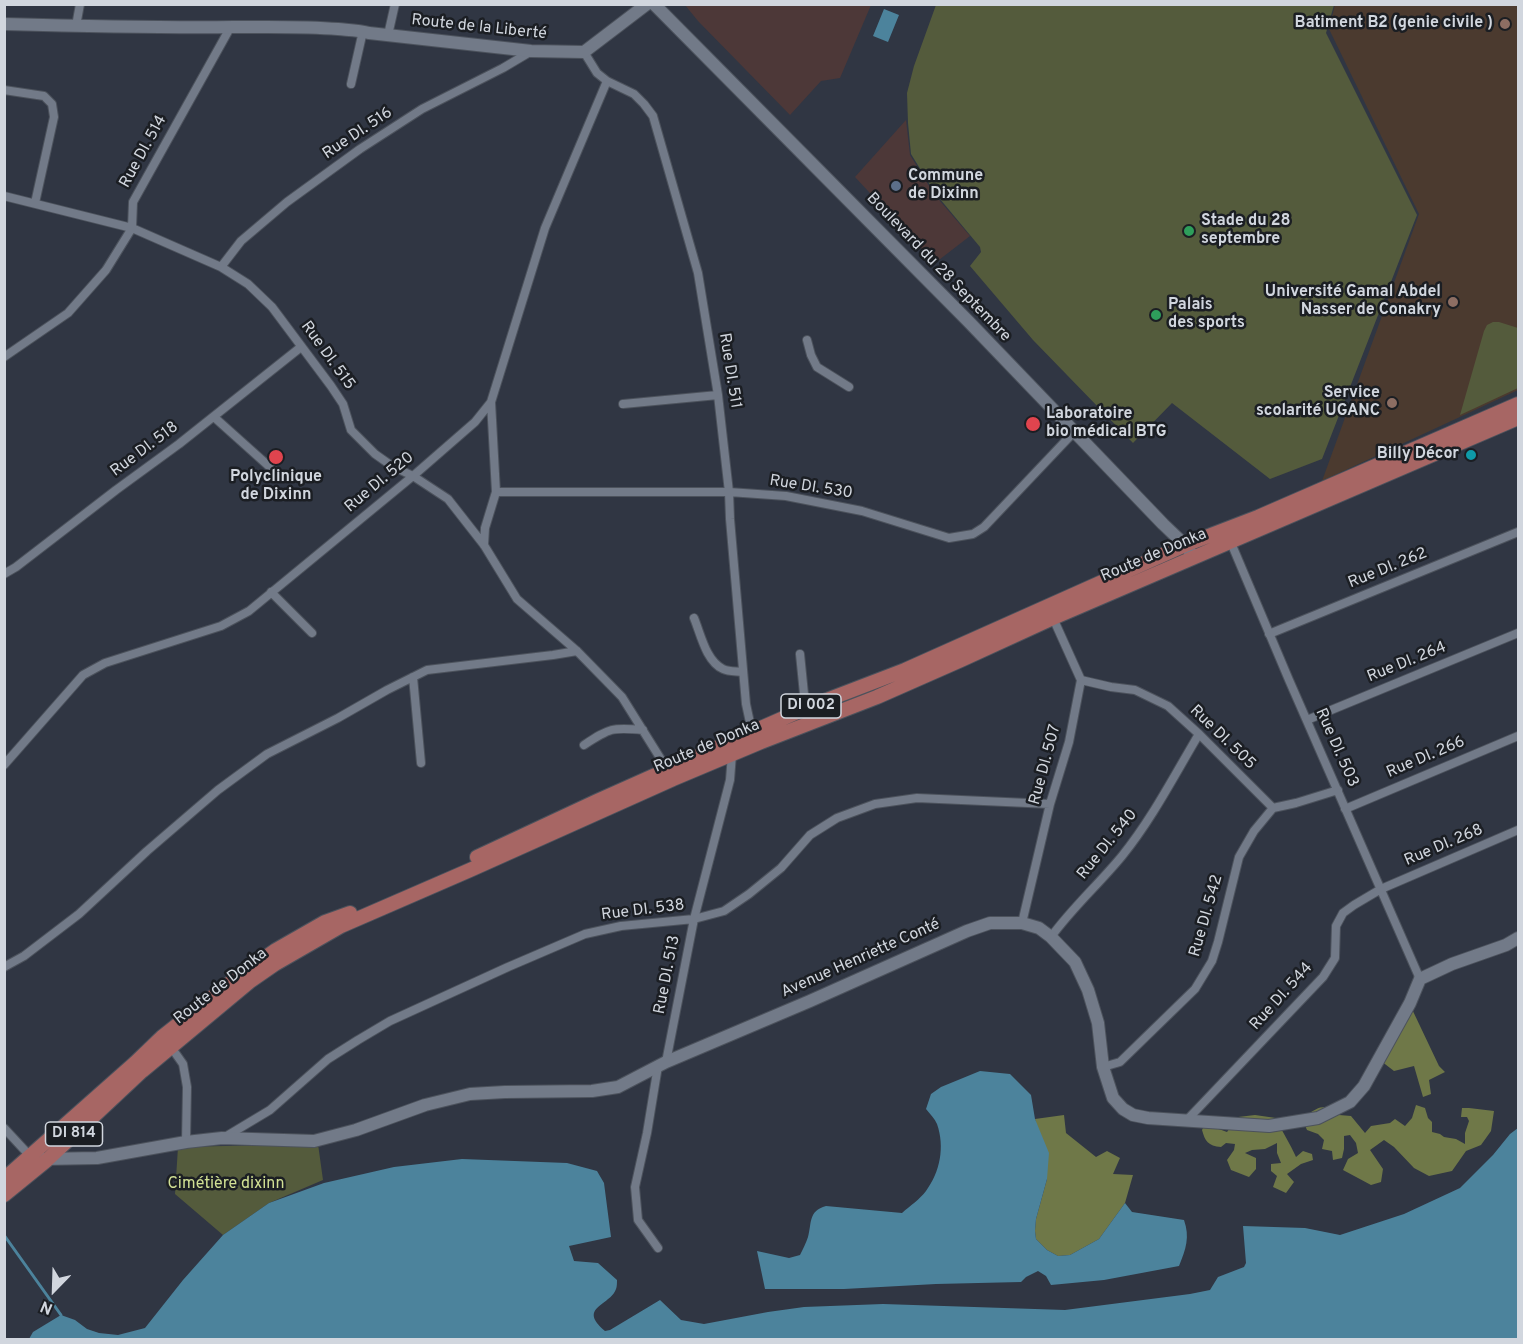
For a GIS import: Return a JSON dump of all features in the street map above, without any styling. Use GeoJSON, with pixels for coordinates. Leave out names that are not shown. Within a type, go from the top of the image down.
{"type":"FeatureCollection","features":[{"type":"Feature","properties":{"kind":"main road"},"geometry":{"type":"LineString","coordinates":[[584,52],[646,5]]}},
{"type":"Feature","properties":{"kind":"main road","name":"Boulevard du 28 Septembre"},"geometry":{"type":"LineString","coordinates":[[646,5],[969,322],[1194,557]]}},
{"type":"Feature","properties":{"kind":"main road","name":"Route de la Liberté"},"geometry":{"type":"LineString","coordinates":[[4,24],[285,27],[363,31],[531,51],[584,52]]}},
{"type":"Feature","properties":{"kind":"main road","name":"Route de Donka"},"geometry":{"type":"LineString","coordinates":[[4,1179],[139,1067],[171,1047],[249,982],[275,964],[341,926],[673,779],[887,692],[1194,557],[1269,512],[1518,404]]}},
{"type":"Feature","properties":{"kind":"main road","name":"Route de Donka"},"geometry":{"type":"LineString","coordinates":[[4,1195],[47,1160],[139,1067],[162,1037],[239,976],[276,950],[325,922],[402,891],[667,769],[811,706],[905,670],[1185,545],[1228,535],[1518,418]]}},
{"type":"Feature","properties":{"kind":"main road","name":"Avenue Henriette Conté"},"geometry":{"type":"LineString","coordinates":[[30,1156],[47,1160],[97,1158],[222,1138],[314,1141],[356,1130],[425,1105],[470,1094],[592,1091],[618,1087],[662,1064],[990,923],[1022,923],[1039,928],[1075,962],[1088,990],[1098,1023],[1103,1067],[1113,1098],[1123,1109],[1133,1115],[1148,1118],[1269,1126],[1318,1118],[1350,1102],[1364,1086],[1410,1004],[1420,979]]}},
{"type":"Feature","properties":{"kind":"main road"},"geometry":{"type":"LineString","coordinates":[[1420,979],[1452,964],[1506,945],[1518,938]]}},
{"type":"Feature","properties":{"kind":"street"},"geometry":{"type":"LineString","coordinates":[[76,26],[80,4]]}},
{"type":"Feature","properties":{"kind":"street"},"geometry":{"type":"LineString","coordinates":[[388,35],[395,4]]}},
{"type":"Feature","properties":{"kind":"street","name":"Rue DI. 514"},"geometry":{"type":"LineString","coordinates":[[4,357],[68,313],[106,270],[132,228],[134,202],[230,28]]}},
{"type":"Feature","properties":{"kind":"street"},"geometry":{"type":"LineString","coordinates":[[351,84],[363,31]]}},
{"type":"Feature","properties":{"kind":"street","name":"Rue DI. 516"},"geometry":{"type":"LineString","coordinates":[[220,267],[241,241],[287,201],[360,149],[422,109],[503,68],[531,51]]}},
{"type":"Feature","properties":{"kind":"street","name":"Rue DI. 511"},"geometry":{"type":"LineString","coordinates":[[584,52],[597,73],[607,81],[634,94],[653,116],[698,273],[718,395],[729,492],[746,704],[752,732]]}},
{"type":"Feature","properties":{"kind":"street","name":"Rue DI. 520"},"geometry":{"type":"LineString","coordinates":[[4,765],[83,675],[105,663],[220,626],[249,611],[475,422],[491,402],[545,228],[607,81]]}},
{"type":"Feature","properties":{"kind":"street"},"geometry":{"type":"LineString","coordinates":[[4,90],[44,96],[52,104],[54,117],[35,203]]}},
{"type":"Feature","properties":{"kind":"street","name":"Rue DI. 515"},"geometry":{"type":"LineString","coordinates":[[4,196],[132,228],[220,267],[248,284],[272,308],[343,404],[351,430],[375,454],[448,499],[484,545],[517,599],[577,651],[622,697],[667,769]]}},
{"type":"Feature","properties":{"kind":"street"},"geometry":{"type":"LineString","coordinates":[[807,340],[817,367],[849,387]]}},
{"type":"Feature","properties":{"kind":"street","name":"Rue DI. 518"},"geometry":{"type":"LineString","coordinates":[[4,574],[179,444],[301,347]]}},
{"type":"Feature","properties":{"kind":"street"},"geometry":{"type":"LineString","coordinates":[[623,404],[718,395]]}},
{"type":"Feature","properties":{"kind":"street"},"geometry":{"type":"LineString","coordinates":[[484,545],[485,528],[496,492],[491,402]]}},
{"type":"Feature","properties":{"kind":"street"},"geometry":{"type":"LineString","coordinates":[[213,417],[272,469]]}},
{"type":"Feature","properties":{"kind":"street","name":"Rue DI. 530"},"geometry":{"type":"LineString","coordinates":[[496,492],[729,492],[786,496],[862,512],[949,538],[962,537],[973,534],[984,527],[1074,432]]}},
{"type":"Feature","properties":{"kind":"street","name":"Rue DI. 262"},"geometry":{"type":"LineString","coordinates":[[1269,634],[1518,532]]}},
{"type":"Feature","properties":{"kind":"street","name":"Rue DI. 503"},"geometry":{"type":"LineString","coordinates":[[1228,535],[1420,979]]}},
{"type":"Feature","properties":{"kind":"street"},"geometry":{"type":"LineString","coordinates":[[271,592],[312,633]]}},
{"type":"Feature","properties":{"kind":"street"},"geometry":{"type":"LineString","coordinates":[[694,618],[714,663],[725,670],[743,672]]}},
{"type":"Feature","properties":{"kind":"street"},"geometry":{"type":"LineString","coordinates":[[1053,618],[1081,680]]}},
{"type":"Feature","properties":{"kind":"street","name":"Rue DI. 264"},"geometry":{"type":"LineString","coordinates":[[1307,720],[1518,633]]}},
{"type":"Feature","properties":{"kind":"street"},"geometry":{"type":"LineString","coordinates":[[4,967],[24,956],[79,914],[218,790],[267,754],[427,670],[577,651]]}},
{"type":"Feature","properties":{"kind":"street"},"geometry":{"type":"LineString","coordinates":[[800,654],[804,694],[811,706]]}},
{"type":"Feature","properties":{"kind":"street"},"geometry":{"type":"LineString","coordinates":[[413,677],[421,763]]}},
{"type":"Feature","properties":{"kind":"street","name":"Rue DI. 505"},"geometry":{"type":"LineString","coordinates":[[1081,680],[1135,690],[1168,706],[1273,808]]}},
{"type":"Feature","properties":{"kind":"street","name":"Rue DI. 507"},"geometry":{"type":"LineString","coordinates":[[1022,923],[1050,804],[1069,742],[1081,680]]}},
{"type":"Feature","properties":{"kind":"street"},"geometry":{"type":"LineString","coordinates":[[584,746],[606,731],[622,728],[643,730]]}},
{"type":"Feature","properties":{"kind":"street","name":"Rue DI. 540"},"geometry":{"type":"LineString","coordinates":[[1051,937],[1121,857],[1144,827],[1198,734]]}},
{"type":"Feature","properties":{"kind":"street","name":"Rue DI. 266"},"geometry":{"type":"LineString","coordinates":[[1346,809],[1518,736]]}},
{"type":"Feature","properties":{"kind":"street","name":"Rue DI. 513"},"geometry":{"type":"LineString","coordinates":[[658,1248],[638,1220],[635,1186],[694,919],[730,780],[732,754]]}},
{"type":"Feature","properties":{"kind":"street"},"geometry":{"type":"LineString","coordinates":[[1273,808],[1338,790]]}},
{"type":"Feature","properties":{"kind":"street","name":"Rue DI. 538"},"geometry":{"type":"LineString","coordinates":[[222,1138],[270,1110],[327,1059],[390,1021],[508,967],[585,934],[621,926],[694,919],[724,911],[781,868],[810,836],[837,818],[875,804],[917,798],[1050,804]]}},
{"type":"Feature","properties":{"kind":"street","name":"Rue DI. 542"},"geometry":{"type":"LineString","coordinates":[[1103,1067],[1120,1062],[1195,988],[1212,961],[1239,857],[1254,831],[1273,808]]}},
{"type":"Feature","properties":{"kind":"street","name":"Rue DI. 268"},"geometry":{"type":"LineString","coordinates":[[1381,889],[1518,830]]}},
{"type":"Feature","properties":{"kind":"street","name":"Rue DI. 544"},"geometry":{"type":"LineString","coordinates":[[1186,1121],[1323,977],[1335,958],[1336,926],[1342,913],[1381,889]]}},
{"type":"Feature","properties":{"kind":"street"},"geometry":{"type":"LineString","coordinates":[[171,1047],[183,1064],[187,1087],[186,1142]]}},
{"type":"Feature","properties":{"kind":"street"},"geometry":{"type":"LineString","coordinates":[[4,1128],[30,1156]]}},
{"type":"Feature","properties":{"kind":"shaded area"},"geometry":{"type":"Polygon","coordinates":[[[685,5],[871,5],[840,78],[821,81],[790,115],[685,5]]]}},
{"type":"Feature","properties":{"kind":"shaded area","name":"Université Gamal Abdel Nasser de Conakry"},"geometry":{"type":"Polygon","coordinates":[[[1335,5],[1518,5],[1518,390],[1322,481],[1419,214],[1329,29],[1335,5]]]}},
{"type":"Feature","properties":{"kind":"shaded area","name":"Commune de Dixinn"},"geometry":{"type":"Polygon","coordinates":[[[906,120],[910,155],[934,194],[970,236],[935,263],[855,177],[906,120]]]}},
{"type":"Feature","properties":{"kind":"green space","name":"Stade du 28 septembre"},"geometry":{"type":"Polygon","coordinates":[[[936,5],[1334,5],[1326,33],[1417,215],[1322,459],[1270,479],[1172,403],[1133,443],[1033,340],[970,266],[981,252],[980,247],[935,193],[911,154],[907,93],[914,66],[936,5]]]}},
{"type":"Feature","properties":{"kind":"green space"},"geometry":{"type":"Polygon","coordinates":[[[1493,322],[1518,328],[1518,388],[1460,415],[1484,331],[1487,325],[1493,322]]]}},
{"type":"Feature","properties":{"kind":"green space"},"geometry":{"type":"Polygon","coordinates":[[[1411,1007],[1439,1066],[1445,1072],[1429,1080],[1431,1094],[1423,1097],[1414,1066],[1394,1071],[1381,1061],[1411,1007]]]}},
{"type":"Feature","properties":{"kind":"green space"},"geometry":{"type":"Polygon","coordinates":[[[1416,1105],[1425,1108],[1432,1122],[1432,1132],[1444,1137],[1456,1139],[1465,1144],[1465,1133],[1469,1121],[1467,1117],[1461,1117],[1462,1108],[1494,1111],[1491,1131],[1481,1145],[1466,1151],[1452,1171],[1429,1176],[1414,1168],[1384,1140],[1370,1150],[1383,1169],[1381,1182],[1371,1185],[1343,1170],[1348,1159],[1358,1153],[1356,1143],[1350,1135],[1344,1136],[1342,1158],[1333,1160],[1332,1151],[1322,1149],[1324,1140],[1318,1134],[1307,1130],[1304,1123],[1305,1116],[1321,1107],[1328,1107],[1338,1110],[1339,1115],[1351,1116],[1365,1133],[1371,1126],[1390,1123],[1395,1119],[1405,1126],[1412,1118],[1416,1105]]]}},
{"type":"Feature","properties":{"kind":"green space"},"geometry":{"type":"Polygon","coordinates":[[[1064,1115],[1066,1133],[1096,1157],[1107,1151],[1120,1158],[1113,1174],[1133,1175],[1125,1203],[1099,1239],[1070,1255],[1058,1256],[1047,1250],[1036,1239],[1036,1219],[1047,1179],[1035,1119],[1064,1115]]]}},
{"type":"Feature","properties":{"kind":"green space"},"geometry":{"type":"Polygon","coordinates":[[[1255,1115],[1276,1118],[1296,1157],[1303,1151],[1312,1154],[1313,1160],[1301,1164],[1287,1174],[1294,1182],[1286,1193],[1273,1187],[1277,1176],[1271,1171],[1271,1164],[1281,1163],[1277,1153],[1277,1143],[1265,1149],[1245,1153],[1256,1158],[1256,1169],[1249,1177],[1231,1170],[1227,1160],[1235,1144],[1226,1143],[1221,1147],[1210,1144],[1204,1137],[1202,1130],[1205,1124],[1227,1132],[1238,1117],[1255,1115]]]}},
{"type":"Feature","properties":{"kind":"green space","name":"Cimétière dixinn"},"geometry":{"type":"Polygon","coordinates":[[[318,1144],[323,1180],[269,1203],[223,1235],[175,1194],[178,1147],[318,1144]]]}},
{"type":"Feature","properties":{"kind":"water"},"geometry":{"type":"Polygon","coordinates":[[[884,9],[899,15],[888,42],[873,36],[884,9]]]}},
{"type":"Feature","properties":{"kind":"water"},"geometry":{"type":"Polygon","coordinates":[[[980,1071],[1010,1074],[1031,1095],[1035,1119],[1049,1153],[1047,1179],[1035,1231],[1036,1239],[1047,1250],[1058,1256],[1070,1255],[1099,1239],[1125,1203],[1132,1212],[1184,1220],[1187,1232],[1186,1243],[1179,1266],[1104,1280],[1051,1285],[1046,1276],[1038,1271],[1021,1282],[844,1289],[765,1289],[757,1251],[789,1258],[800,1255],[808,1237],[813,1214],[820,1208],[826,1206],[902,1213],[921,1197],[935,1176],[941,1150],[937,1124],[926,1109],[931,1094],[941,1087],[980,1071]]]}},
{"type":"Feature","properties":{"kind":"water"},"geometry":{"type":"Polygon","coordinates":[[[1518,1128],[1518,1339],[29,1339],[33,1332],[61,1315],[99,1333],[118,1335],[145,1328],[223,1235],[269,1203],[324,1183],[394,1167],[462,1159],[567,1163],[597,1171],[604,1183],[611,1237],[569,1246],[574,1261],[598,1263],[617,1280],[613,1295],[595,1312],[594,1317],[597,1323],[605,1331],[660,1300],[681,1320],[704,1324],[804,1307],[883,1304],[1065,1310],[1210,1290],[1218,1277],[1244,1267],[1246,1263],[1243,1226],[1305,1228],[1340,1235],[1404,1214],[1460,1188],[1518,1128]]]}},
{"type":"Feature","properties":{"kind":"waterway"},"geometry":{"type":"LineString","coordinates":[[4,1235],[61,1315]]}},
{"type":"Feature","properties":{"kind":"place","name":"Batiment B2 (genie civile )"},"geometry":{"type":"Point","coordinates":[1505,24]}},
{"type":"Feature","properties":{"kind":"place","name":"Commune de Dixinn"},"geometry":{"type":"Point","coordinates":[896,186]}},
{"type":"Feature","properties":{"kind":"place","name":"Stade du 28 septembre"},"geometry":{"type":"Point","coordinates":[1189,231]}},
{"type":"Feature","properties":{"kind":"place","name":"Université Gamal Abdel Nasser de Conakry"},"geometry":{"type":"Point","coordinates":[1453,302]}},
{"type":"Feature","properties":{"kind":"place","name":"Palais des sports"},"geometry":{"type":"Point","coordinates":[1156,315]}},
{"type":"Feature","properties":{"kind":"place","name":"Service scolarité UGANC"},"geometry":{"type":"Point","coordinates":[1392,403]}},
{"type":"Feature","properties":{"kind":"place","name":"Laboratoire bio médical BTG"},"geometry":{"type":"Point","coordinates":[1033,424]}},
{"type":"Feature","properties":{"kind":"place","name":"Billy Décor"},"geometry":{"type":"Point","coordinates":[1471,455]}},
{"type":"Feature","properties":{"kind":"place","name":"Polyclinique de Dixinn"},"geometry":{"type":"Point","coordinates":[276,457]}}]}
